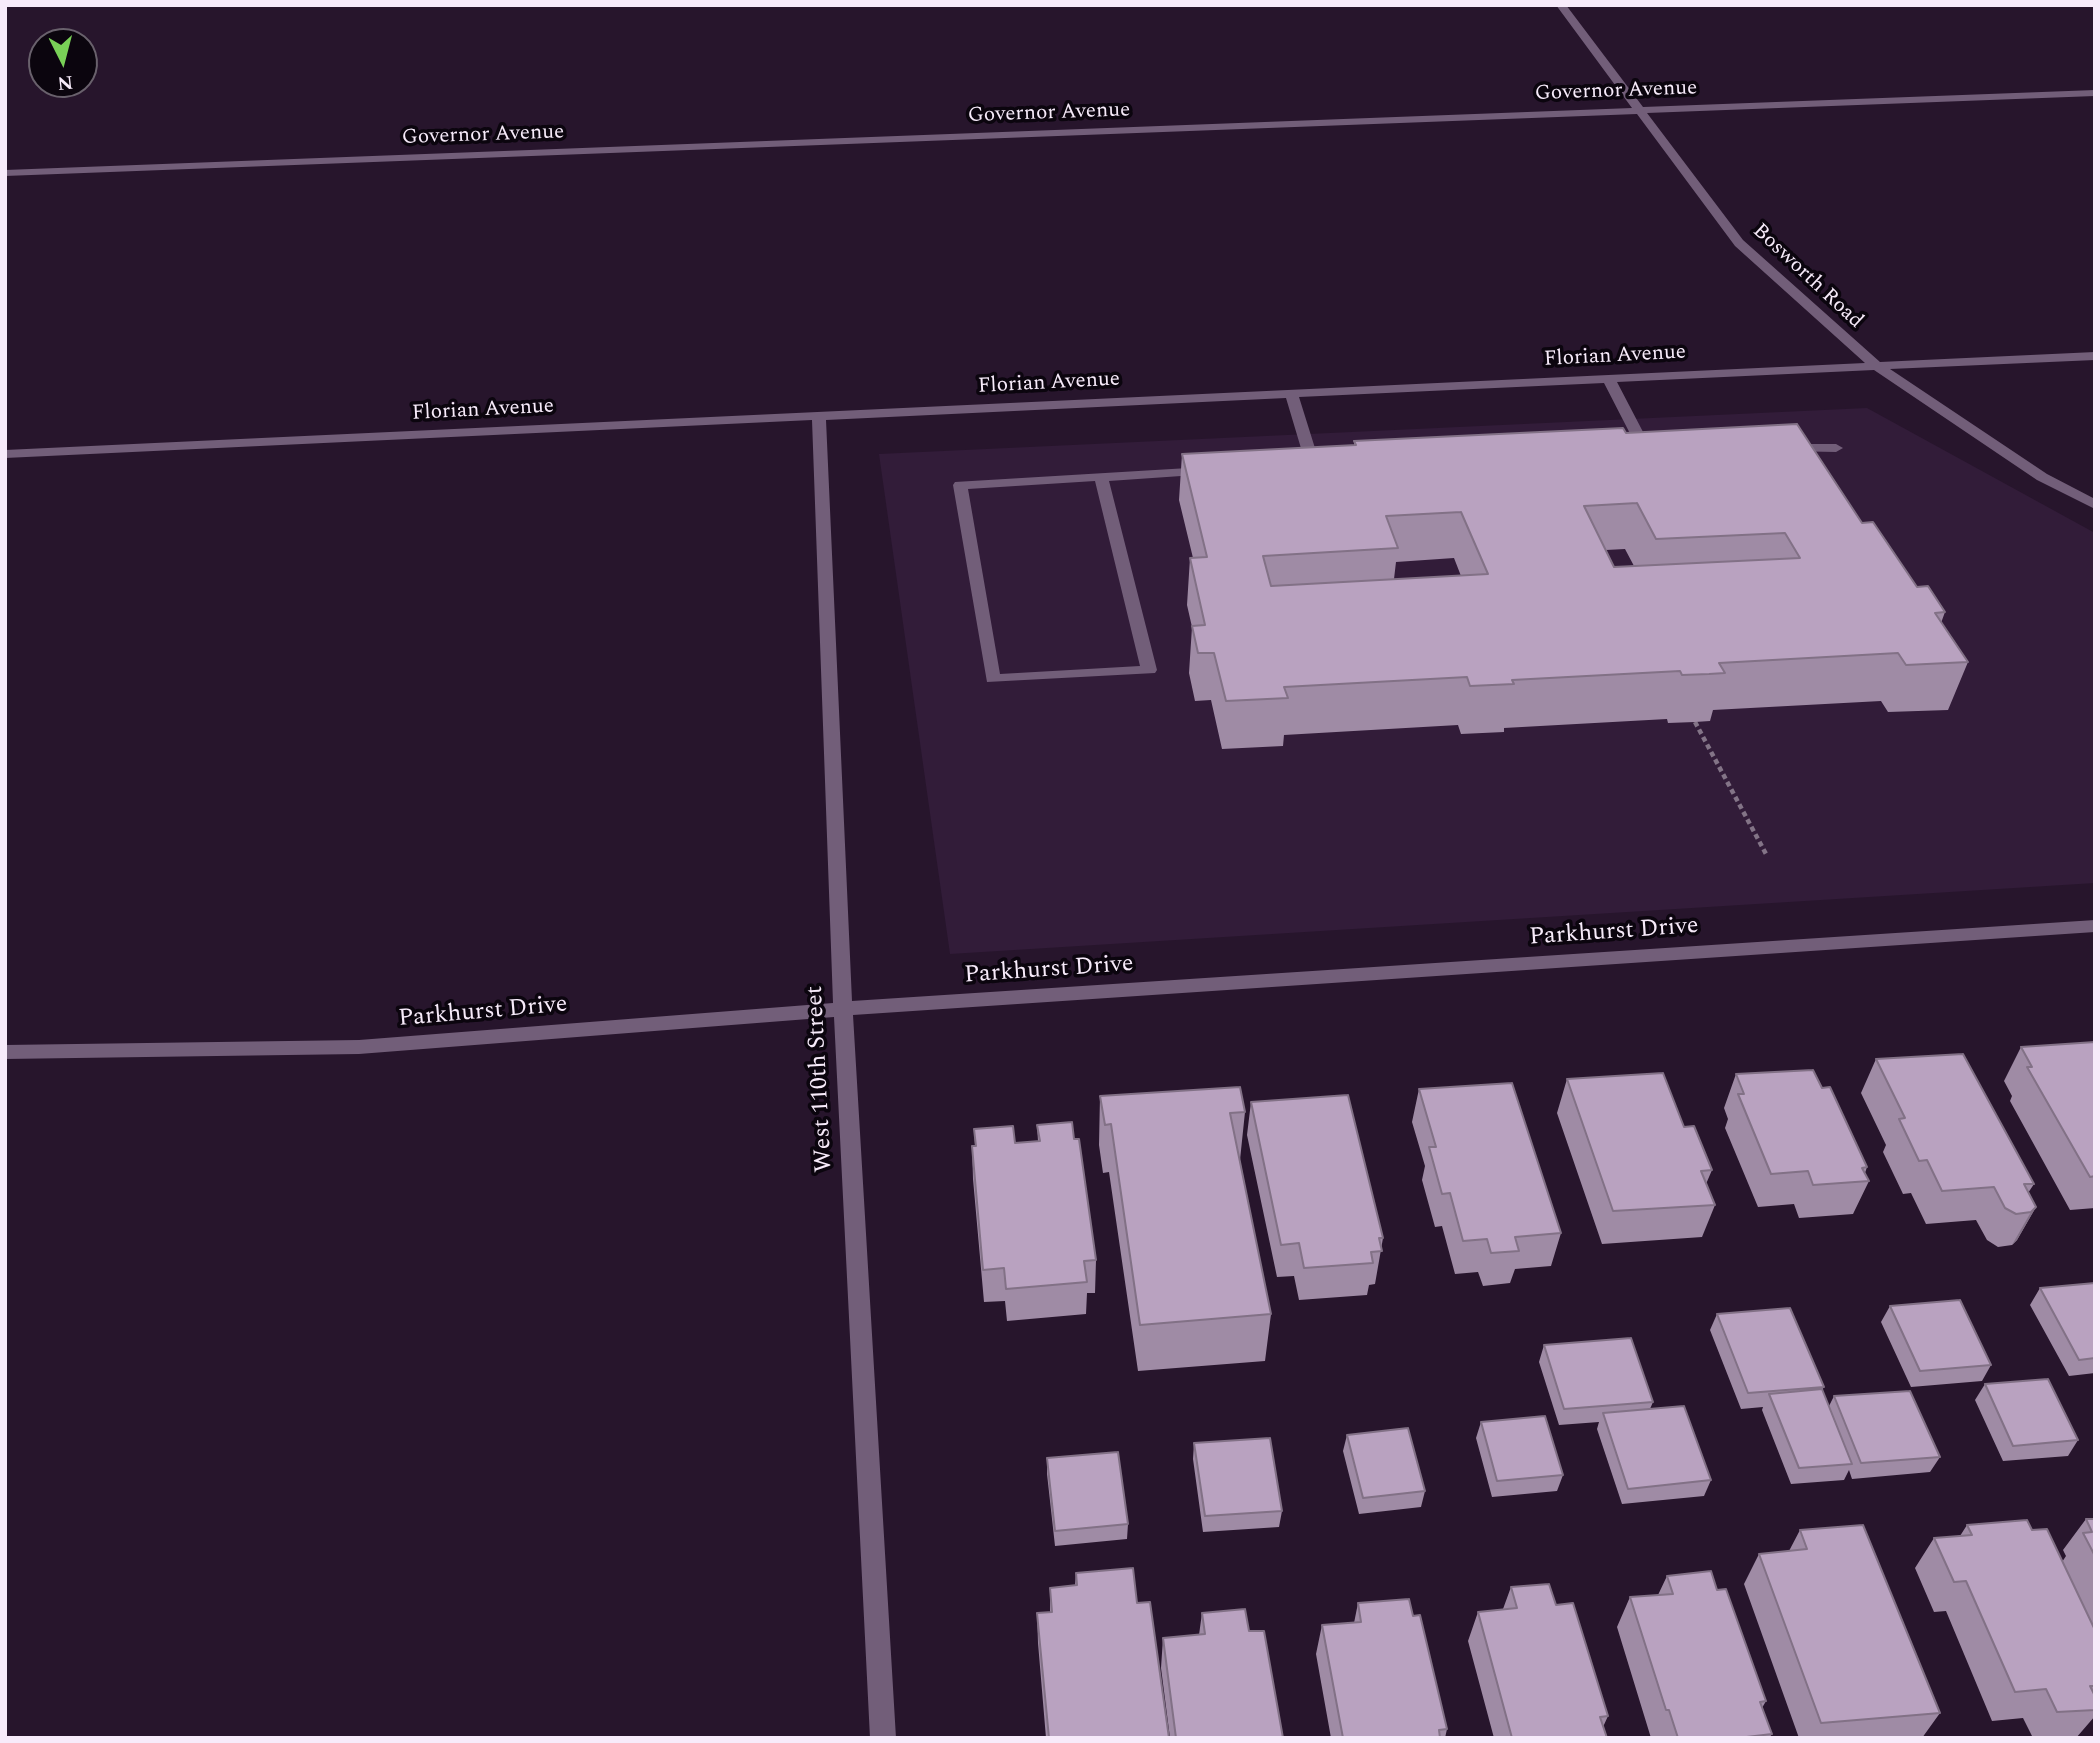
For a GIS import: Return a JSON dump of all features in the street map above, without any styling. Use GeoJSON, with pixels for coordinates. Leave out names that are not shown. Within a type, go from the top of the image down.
{"type":"FeatureCollection","features":[{"type":"Feature","properties":{"kind":"street","name":"Bosworth Road"},"geometry":{"type":"LineString","coordinates":[[1561,5],[1739,243],[1875,365],[2042,477],[2095,505]]}},
{"type":"Feature","properties":{"kind":"street","name":"Governor Avenue"},"geometry":{"type":"LineString","coordinates":[[5,173],[2095,93]]}},
{"type":"Feature","properties":{"kind":"street","name":"Florian Avenue"},"geometry":{"type":"LineString","coordinates":[[5,454],[2095,356]]}},
{"type":"Feature","properties":{"kind":"street"},"geometry":{"type":"LineString","coordinates":[[1608,378],[1647,453]]}},
{"type":"Feature","properties":{"kind":"street"},"geometry":{"type":"LineString","coordinates":[[1291,394],[1314,465]]}},
{"type":"Feature","properties":{"kind":"street","name":"West 110th Street"},"geometry":{"type":"LineString","coordinates":[[819,416],[843,1009],[883,1738]]}},
{"type":"Feature","properties":{"kind":"street"},"geometry":{"type":"LineString","coordinates":[[1777,449],[1836,448]]}},
{"type":"Feature","properties":{"kind":"street"},"geometry":{"type":"LineString","coordinates":[[1101,477],[1149,670],[993,679],[960,485],[1101,477],[1221,471]]}},
{"type":"Feature","properties":{"kind":"street","name":"Parkhurst Drive"},"geometry":{"type":"LineString","coordinates":[[5,1052],[359,1047],[843,1009],[2095,926]]}},
{"type":"Feature","properties":{"kind":"path"},"geometry":{"type":"LineString","coordinates":[[1695,722],[1766,854]]}},
{"type":"Feature","properties":{"kind":"shaded area"},"geometry":{"type":"Polygon","coordinates":[[[1867,408],[2095,533],[2095,883],[950,954],[879,454],[1867,408]]]}},
{"type":"Feature","properties":{"kind":"building"},"geometry":{"type":"Polygon","coordinates":[[[1797,424],[1862,523],[1873,522],[1917,587],[1928,586],[1945,612],[1935,613],[1968,662],[1906,665],[1898,653],[1719,663],[1725,673],[1709,674],[1682,675],[1680,671],[1512,680],[1514,684],[1470,686],[1467,677],[1284,687],[1288,698],[1226,701],[1214,653],[1198,653],[1192,626],[1205,625],[1190,558],[1207,557],[1182,454],[1356,445],[1354,441],[1623,428],[1626,433],[1797,424]],[[1637,503],[1584,506],[1614,567],[1800,558],[1785,533],[1656,539],[1637,503]],[[1461,512],[1386,516],[1398,548],[1263,556],[1271,586],[1488,574],[1461,512]]]}},
{"type":"Feature","properties":{"kind":"building"},"geometry":{"type":"Polygon","coordinates":[[[2095,1042],[2095,1176],[2090,1177],[2027,1067],[2032,1067],[2021,1047],[2095,1042]]]}},
{"type":"Feature","properties":{"kind":"building"},"geometry":{"type":"Polygon","coordinates":[[[1963,1054],[2034,1184],[2024,1184],[2036,1207],[2031,1212],[2016,1214],[2005,1208],[1994,1187],[1942,1191],[1927,1160],[1919,1161],[1899,1119],[1905,1118],[1876,1059],[1963,1054]]]}},
{"type":"Feature","properties":{"kind":"building"},"geometry":{"type":"Polygon","coordinates":[[[1813,1070],[1822,1088],[1830,1087],[1867,1167],[1862,1168],[1869,1181],[1813,1185],[1808,1171],[1771,1174],[1738,1094],[1744,1094],[1736,1074],[1813,1070]]]}},
{"type":"Feature","properties":{"kind":"building"},"geometry":{"type":"Polygon","coordinates":[[[1663,1073],[1684,1127],[1694,1126],[1712,1170],[1701,1171],[1715,1205],[1613,1211],[1567,1079],[1663,1073]]]}},
{"type":"Feature","properties":{"kind":"building"},"geometry":{"type":"Polygon","coordinates":[[[1512,1083],[1561,1233],[1515,1237],[1519,1251],[1491,1253],[1487,1239],[1463,1241],[1450,1193],[1442,1194],[1429,1147],[1436,1147],[1419,1089],[1512,1083]]]}},
{"type":"Feature","properties":{"kind":"building"},"geometry":{"type":"Polygon","coordinates":[[[1240,1087],[1245,1112],[1230,1113],[1271,1314],[1140,1325],[1111,1124],[1105,1125],[1100,1096],[1240,1087]]]}},
{"type":"Feature","properties":{"kind":"building"},"geometry":{"type":"Polygon","coordinates":[[[1348,1095],[1383,1238],[1379,1238],[1382,1251],[1371,1252],[1373,1263],[1304,1268],[1299,1243],[1281,1245],[1251,1102],[1348,1095]]]}},
{"type":"Feature","properties":{"kind":"building"},"geometry":{"type":"Polygon","coordinates":[[[1072,1122],[1074,1139],[1079,1139],[1096,1260],[1084,1261],[1087,1282],[1006,1289],[1004,1268],[983,1270],[972,1146],[976,1146],[974,1129],[1013,1126],[1015,1143],[1040,1141],[1037,1125],[1072,1122]]]}},
{"type":"Feature","properties":{"kind":"building"},"geometry":{"type":"Polygon","coordinates":[[[2095,1283],[2095,1358],[2079,1360],[2040,1288],[2095,1283]]]}},
{"type":"Feature","properties":{"kind":"building"},"geometry":{"type":"Polygon","coordinates":[[[1960,1300],[1991,1365],[1920,1371],[1890,1306],[1960,1300]]]}},
{"type":"Feature","properties":{"kind":"building"},"geometry":{"type":"Polygon","coordinates":[[[1790,1308],[1824,1387],[1748,1393],[1717,1314],[1790,1308]]]}},
{"type":"Feature","properties":{"kind":"building"},"geometry":{"type":"Polygon","coordinates":[[[1631,1338],[1653,1402],[1564,1409],[1544,1345],[1631,1338]]]}},
{"type":"Feature","properties":{"kind":"building"},"geometry":{"type":"Polygon","coordinates":[[[2048,1379],[2078,1440],[2013,1446],[1985,1384],[2048,1379]]]}},
{"type":"Feature","properties":{"kind":"building"},"geometry":{"type":"Polygon","coordinates":[[[1822,1389],[1852,1464],[1799,1468],[1769,1394],[1822,1389]]]}},
{"type":"Feature","properties":{"kind":"building"},"geometry":{"type":"Polygon","coordinates":[[[1910,1391],[1940,1457],[1861,1463],[1834,1396],[1910,1391]]]}},
{"type":"Feature","properties":{"kind":"building"},"geometry":{"type":"Polygon","coordinates":[[[1684,1406],[1711,1480],[1628,1489],[1603,1413],[1684,1406]]]}},
{"type":"Feature","properties":{"kind":"building"},"geometry":{"type":"Polygon","coordinates":[[[1545,1416],[1563,1475],[1497,1481],[1481,1422],[1545,1416]]]}},
{"type":"Feature","properties":{"kind":"building"},"geometry":{"type":"Polygon","coordinates":[[[1408,1428],[1425,1491],[1363,1498],[1347,1435],[1408,1428]]]}},
{"type":"Feature","properties":{"kind":"building"},"geometry":{"type":"Polygon","coordinates":[[[1270,1438],[1282,1511],[1205,1516],[1194,1443],[1270,1438]]]}},
{"type":"Feature","properties":{"kind":"building"},"geometry":{"type":"Polygon","coordinates":[[[1118,1452],[1128,1524],[1055,1531],[1047,1458],[1118,1452]]]}},
{"type":"Feature","properties":{"kind":"building"},"geometry":{"type":"Polygon","coordinates":[[[2086,1519],[2095,1519],[2095,1556],[2083,1533],[2092,1532],[2086,1519]]]}},
{"type":"Feature","properties":{"kind":"building"},"geometry":{"type":"Polygon","coordinates":[[[2027,1520],[2032,1530],[2047,1529],[2095,1630],[2095,1686],[2090,1686],[2095,1696],[2095,1710],[2057,1712],[2046,1689],[2015,1692],[1966,1581],[1954,1582],[1934,1538],[1972,1535],[1967,1525],[2027,1520]]]}},
{"type":"Feature","properties":{"kind":"building"},"geometry":{"type":"Polygon","coordinates":[[[1863,1525],[1940,1713],[1821,1723],[1759,1554],[1807,1549],[1800,1530],[1863,1525]]]}},
{"type":"Feature","properties":{"kind":"building"},"geometry":{"type":"Polygon","coordinates":[[[1133,1568],[1137,1603],[1150,1602],[1169,1738],[1049,1738],[1037,1613],[1052,1612],[1050,1588],[1077,1585],[1076,1573],[1133,1568]]]}},
{"type":"Feature","properties":{"kind":"building"},"geometry":{"type":"Polygon","coordinates":[[[1711,1571],[1717,1590],[1726,1589],[1766,1701],[1760,1702],[1772,1734],[1738,1738],[1678,1738],[1669,1710],[1666,1710],[1630,1597],[1673,1594],[1667,1576],[1711,1571]]]}},
{"type":"Feature","properties":{"kind":"building"},"geometry":{"type":"Polygon","coordinates":[[[1549,1584],[1556,1605],[1573,1603],[1608,1716],[1600,1717],[1607,1738],[1512,1738],[1478,1612],[1517,1608],[1511,1587],[1549,1584]]]}},
{"type":"Feature","properties":{"kind":"building"},"geometry":{"type":"Polygon","coordinates":[[[1409,1599],[1413,1616],[1420,1615],[1447,1729],[1439,1730],[1440,1738],[1343,1738],[1322,1625],[1361,1622],[1358,1603],[1409,1599]]]}},
{"type":"Feature","properties":{"kind":"building"},"geometry":{"type":"Polygon","coordinates":[[[1245,1609],[1249,1631],[1264,1631],[1283,1738],[1176,1738],[1163,1638],[1205,1634],[1202,1613],[1245,1609]]]}}]}
